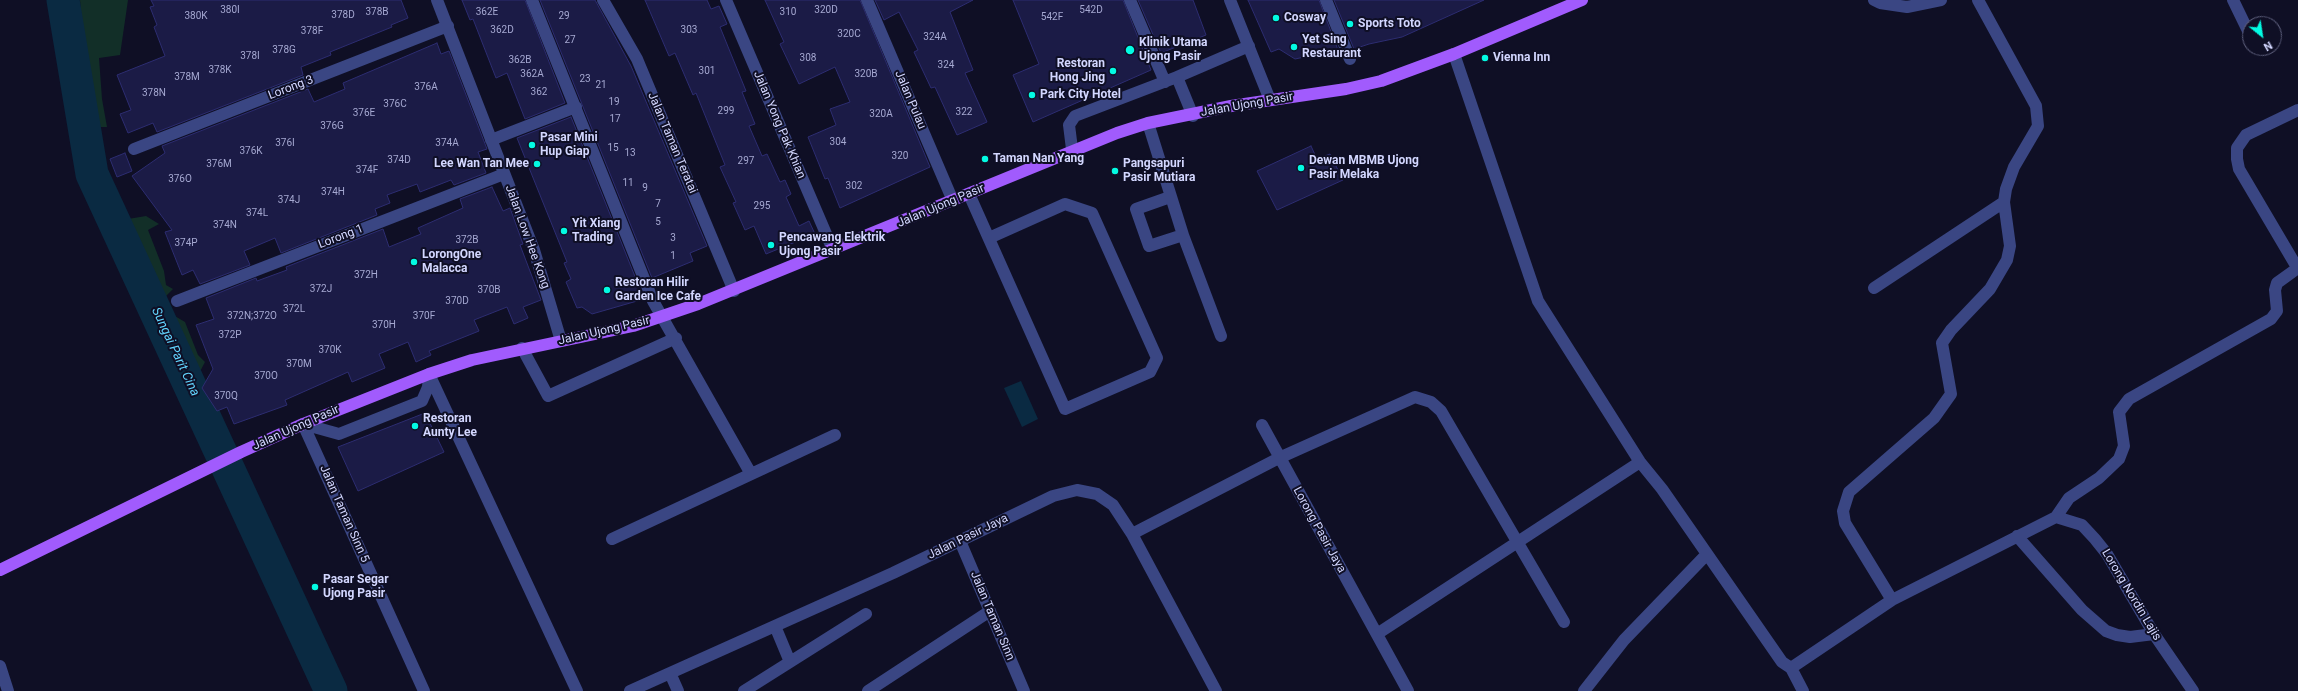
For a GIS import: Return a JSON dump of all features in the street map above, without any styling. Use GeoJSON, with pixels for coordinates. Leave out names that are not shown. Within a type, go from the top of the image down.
{"type":"FeatureCollection","features":[{"type":"Feature","properties":{"kind":"main road","name":"Jalan Ujong Pasir"},"geometry":{"type":"LineString","coordinates":[[0,570],[206,469],[303,424],[429,374],[472,360],[522,348],[633,326],[734,291],[953,201],[1072,149],[1148,123],[1193,116],[1270,100],[1346,90],[1381,81],[1454,54],[1582,0]]}},
{"type":"Feature","properties":{"kind":"street","name":"Jalan Low Hee Kong"},"geometry":{"type":"LineString","coordinates":[[437,0],[534,250],[561,341]]}},
{"type":"Feature","properties":{"kind":"street"},"geometry":{"type":"LineString","coordinates":[[532,0],[653,301],[676,338],[751,474]]}},
{"type":"Feature","properties":{"kind":"street","name":"Jalan Taman Teratai"},"geometry":{"type":"LineString","coordinates":[[603,0],[637,59],[734,291]]}},
{"type":"Feature","properties":{"kind":"street","name":"Jalan Yong Pak Khian"},"geometry":{"type":"LineString","coordinates":[[726,0],[833,250]]}},
{"type":"Feature","properties":{"kind":"street","name":"Jalan Pulau"},"geometry":{"type":"LineString","coordinates":[[867,0],[953,201]]}},
{"type":"Feature","properties":{"kind":"street"},"geometry":{"type":"LineString","coordinates":[[1130,0],[1165,82]]}},
{"type":"Feature","properties":{"kind":"street"},"geometry":{"type":"LineString","coordinates":[[1230,0],[1270,100]]}},
{"type":"Feature","properties":{"kind":"street"},"geometry":{"type":"LineString","coordinates":[[1326,0],[1350,59]]}},
{"type":"Feature","properties":{"kind":"street"},"geometry":{"type":"LineString","coordinates":[[1874,0],[1880,3],[1907,7],[1941,0]]}},
{"type":"Feature","properties":{"kind":"street"},"geometry":{"type":"LineString","coordinates":[[1892,600],[1845,523],[1843,510],[1849,492],[1934,418],[1951,394],[1942,344],[1951,330],[1990,289],[2007,260],[2010,246],[2004,202],[2014,167],[2038,126],[2036,106],[1978,0]]}},
{"type":"Feature","properties":{"kind":"street"},"geometry":{"type":"LineString","coordinates":[[2233,0],[2242,19]]}},
{"type":"Feature","properties":{"kind":"street","name":"Lorong 3"},"geometry":{"type":"LineString","coordinates":[[134,150],[448,26]]}},
{"type":"Feature","properties":{"kind":"street"},"geometry":{"type":"LineString","coordinates":[[1072,149],[1069,126],[1076,116],[1165,82],[1249,46]]}},
{"type":"Feature","properties":{"kind":"street"},"geometry":{"type":"LineString","coordinates":[[1454,54],[1538,301],[1640,462],[1662,489],[1782,662],[1791,668],[1803,691]]}},
{"type":"Feature","properties":{"kind":"street"},"geometry":{"type":"LineString","coordinates":[[1177,77],[1193,116]]}},
{"type":"Feature","properties":{"kind":"street"},"geometry":{"type":"LineString","coordinates":[[491,140],[576,108]]}},
{"type":"Feature","properties":{"kind":"street"},"geometry":{"type":"LineString","coordinates":[[1791,668],[1892,600],[2056,517],[2070,498],[2099,478],[2119,459],[2124,446],[2120,412],[2129,399],[2271,319],[2277,311],[2275,290],[2277,283],[2298,269],[2239,170],[2236,159],[2237,148],[2246,136],[2298,110]]}},
{"type":"Feature","properties":{"kind":"street"},"geometry":{"type":"LineString","coordinates":[[1148,123],[1170,197],[1221,336]]}},
{"type":"Feature","properties":{"kind":"street","name":"Lorong 1"},"geometry":{"type":"LineString","coordinates":[[178,301],[504,174]]}},
{"type":"Feature","properties":{"kind":"street"},"geometry":{"type":"LineString","coordinates":[[969,194],[1065,409],[1150,372],[1157,358],[1092,213],[1065,204],[989,238]]}},
{"type":"Feature","properties":{"kind":"street"},"geometry":{"type":"LineString","coordinates":[[1170,197],[1136,209],[1149,246],[1183,234]]}},
{"type":"Feature","properties":{"kind":"street"},"geometry":{"type":"LineString","coordinates":[[1874,288],[2004,202]]}},
{"type":"Feature","properties":{"kind":"street"},"geometry":{"type":"LineString","coordinates":[[522,348],[548,396],[676,338]]}},
{"type":"Feature","properties":{"kind":"street"},"geometry":{"type":"LineString","coordinates":[[303,424],[339,434],[422,401],[428,387],[429,374]]}},
{"type":"Feature","properties":{"kind":"street"},"geometry":{"type":"LineString","coordinates":[[429,374],[577,691]]}},
{"type":"Feature","properties":{"kind":"street"},"geometry":{"type":"LineString","coordinates":[[1132,534],[1279,458],[1415,397],[1431,402],[1440,412],[1564,622]]}},
{"type":"Feature","properties":{"kind":"street","name":"Jalan Taman Sinn 5"},"geometry":{"type":"LineString","coordinates":[[303,424],[424,691]]}},
{"type":"Feature","properties":{"kind":"street","name":"Lorong Pasir Jaya"},"geometry":{"type":"LineString","coordinates":[[1262,424],[1279,458],[1408,691]]}},
{"type":"Feature","properties":{"kind":"street"},"geometry":{"type":"LineString","coordinates":[[612,539],[835,435]]}},
{"type":"Feature","properties":{"kind":"street"},"geometry":{"type":"LineString","coordinates":[[1377,634],[1518,544],[1640,462]]}},
{"type":"Feature","properties":{"kind":"street","name":"Jalan Pasir Jaya"},"geometry":{"type":"LineString","coordinates":[[630,691],[648,687],[670,673],[960,541],[1053,496],[1078,490],[1097,494],[1113,505],[1132,534],[1216,691]]}},
{"type":"Feature","properties":{"kind":"street","name":"Lorong Nordin Lajis"},"geometry":{"type":"LineString","coordinates":[[2056,517],[2082,525],[2096,539],[2107,554],[2154,634],[2192,691]]}},
{"type":"Feature","properties":{"kind":"street"},"geometry":{"type":"LineString","coordinates":[[2017,536],[2082,610],[2106,631],[2117,636],[2130,637],[2154,634]]}},
{"type":"Feature","properties":{"kind":"street","name":"Jalan Taman Sinn"},"geometry":{"type":"LineString","coordinates":[[960,541],[1024,691]]}},
{"type":"Feature","properties":{"kind":"street"},"geometry":{"type":"LineString","coordinates":[[1584,691],[1624,640],[1707,554]]}},
{"type":"Feature","properties":{"kind":"street"},"geometry":{"type":"LineString","coordinates":[[868,691],[990,611]]}},
{"type":"Feature","properties":{"kind":"street"},"geometry":{"type":"LineString","coordinates":[[744,691],[866,614]]}},
{"type":"Feature","properties":{"kind":"street"},"geometry":{"type":"LineString","coordinates":[[775,626],[790,662]]}},
{"type":"Feature","properties":{"kind":"street"},"geometry":{"type":"LineString","coordinates":[[0,666],[8,691]]}},
{"type":"Feature","properties":{"kind":"street"},"geometry":{"type":"LineString","coordinates":[[670,673],[678,691]]}},
{"type":"Feature","properties":{"kind":"green space"},"geometry":{"type":"Polygon","coordinates":[[[80,0],[128,0],[120,55],[99,58],[102,99],[107,127],[95,127],[87,78],[80,0]]]}},
{"type":"Feature","properties":{"kind":"green space"},"geometry":{"type":"Polygon","coordinates":[[[146,216],[159,224],[148,230],[164,271],[166,285],[173,289],[166,296],[167,308],[173,315],[185,322],[198,355],[205,362],[195,381],[190,380],[145,268],[128,219],[146,216]]]}},
{"type":"Feature","properties":{"kind":"water"},"geometry":{"type":"Polygon","coordinates":[[[1021,381],[1038,419],[1022,427],[1004,388],[1021,381]]]}},
{"type":"Feature","properties":{"kind":"building"},"geometry":{"type":"Polygon","coordinates":[[[151,0],[401,0],[408,18],[391,25],[392,27],[330,52],[331,55],[301,67],[303,75],[157,132],[153,123],[128,133],[120,114],[131,110],[117,75],[165,56],[154,27],[157,25],[150,7],[154,6],[151,0]]]}},
{"type":"Feature","properties":{"kind":"building"},"geometry":{"type":"Polygon","coordinates":[[[462,0],[525,0],[565,103],[525,119],[507,73],[496,78],[473,19],[470,20],[462,0]]]}},
{"type":"Feature","properties":{"kind":"building"},"geometry":{"type":"Polygon","coordinates":[[[540,0],[595,0],[631,66],[707,246],[690,253],[693,261],[652,278],[540,0]]]}},
{"type":"Feature","properties":{"kind":"building"},"geometry":{"type":"Polygon","coordinates":[[[645,0],[707,0],[711,9],[719,6],[727,24],[720,27],[746,91],[742,92],[755,124],[749,126],[762,156],[767,154],[780,182],[785,180],[791,194],[786,197],[799,226],[809,221],[815,234],[766,254],[754,226],[745,230],[733,203],[736,202],[720,167],[725,165],[696,93],[693,95],[675,53],[669,56],[645,0]]]}},
{"type":"Feature","properties":{"kind":"building"},"geometry":{"type":"Polygon","coordinates":[[[765,0],[860,0],[930,167],[840,208],[828,178],[825,179],[808,137],[836,125],[830,109],[850,102],[835,67],[799,84],[780,44],[784,42],[765,0]]]}},
{"type":"Feature","properties":{"kind":"building"},"geometry":{"type":"Polygon","coordinates":[[[875,0],[973,0],[950,12],[973,70],[965,73],[987,122],[957,135],[935,87],[931,88],[914,52],[918,50],[899,12],[884,20],[875,0]]]}},
{"type":"Feature","properties":{"kind":"building"},"geometry":{"type":"Polygon","coordinates":[[[1013,0],[1123,0],[1151,70],[1033,122],[1013,75],[1039,64],[1013,0]]]}},
{"type":"Feature","properties":{"kind":"building"},"geometry":{"type":"Polygon","coordinates":[[[1138,0],[1193,0],[1206,35],[1161,53],[1138,0]]]}},
{"type":"Feature","properties":{"kind":"building"},"geometry":{"type":"Polygon","coordinates":[[[1248,0],[1319,0],[1338,50],[1295,59],[1279,49],[1271,52],[1248,0]]]}},
{"type":"Feature","properties":{"kind":"building"},"geometry":{"type":"Polygon","coordinates":[[[1334,0],[1484,0],[1402,37],[1369,44],[1354,49],[1334,0]]]}},
{"type":"Feature","properties":{"kind":"building"},"geometry":{"type":"Polygon","coordinates":[[[437,43],[441,54],[449,51],[487,149],[478,152],[486,173],[454,185],[451,180],[420,192],[417,184],[387,195],[390,203],[375,209],[377,215],[281,253],[275,238],[244,251],[250,265],[200,284],[193,270],[182,275],[165,232],[172,230],[132,176],[165,153],[162,146],[308,89],[314,102],[345,89],[343,83],[437,43]]]}},
{"type":"Feature","properties":{"kind":"building"},"geometry":{"type":"Polygon","coordinates":[[[571,117],[644,299],[592,314],[582,307],[577,308],[566,282],[571,279],[564,263],[567,262],[517,138],[571,117]]]}},
{"type":"Feature","properties":{"kind":"building"},"geometry":{"type":"Polygon","coordinates":[[[1311,146],[1317,159],[1330,154],[1343,180],[1277,210],[1257,171],[1311,146]]]}},
{"type":"Feature","properties":{"kind":"building"},"geometry":{"type":"Polygon","coordinates":[[[125,153],[132,171],[117,177],[110,159],[125,153]]]}},
{"type":"Feature","properties":{"kind":"building"},"geometry":{"type":"Polygon","coordinates":[[[492,187],[503,211],[510,208],[523,244],[520,245],[541,300],[523,307],[528,318],[514,324],[507,307],[474,320],[479,331],[429,351],[431,355],[416,362],[408,342],[379,354],[385,368],[352,382],[348,372],[285,400],[287,405],[234,424],[227,407],[217,411],[202,388],[213,369],[196,325],[214,319],[206,298],[256,278],[257,281],[287,270],[286,267],[383,229],[389,247],[421,234],[418,228],[463,208],[460,199],[492,187]]]}},
{"type":"Feature","properties":{"kind":"building"},"geometry":{"type":"Polygon","coordinates":[[[425,413],[444,452],[358,491],[338,447],[425,413]]]}},
{"type":"Feature","properties":{"kind":"waterway","name":"Sungai Parit Cina"},"geometry":{"type":"LineString","coordinates":[[63,0],[92,174],[331,691]]}},
{"type":"Feature","properties":{"kind":"place","name":"Cosway"},"geometry":{"type":"Point","coordinates":[1276,18]}},
{"type":"Feature","properties":{"kind":"place","name":"Sports Toto"},"geometry":{"type":"Point","coordinates":[1350,24]}},
{"type":"Feature","properties":{"kind":"place","name":"Yet Sing Restaurant"},"geometry":{"type":"Point","coordinates":[1294,47]}},
{"type":"Feature","properties":{"kind":"place","name":"Klinik Utama Ujong Pasir"},"geometry":{"type":"Point","coordinates":[1130,50]}},
{"type":"Feature","properties":{"kind":"place","name":"Vienna Inn"},"geometry":{"type":"Point","coordinates":[1485,58]}},
{"type":"Feature","properties":{"kind":"place","name":"Restoran Hong Jing"},"geometry":{"type":"Point","coordinates":[1113,71]}},
{"type":"Feature","properties":{"kind":"place","name":"Park City Hotel"},"geometry":{"type":"Point","coordinates":[1032,95]}},
{"type":"Feature","properties":{"kind":"place","name":"Pasar Mini Hup Giap"},"geometry":{"type":"Point","coordinates":[532,145]}},
{"type":"Feature","properties":{"kind":"place","name":"Taman Nan Yang"},"geometry":{"type":"Point","coordinates":[985,159]}},
{"type":"Feature","properties":{"kind":"place","name":"Lee Wan Tan Mee"},"geometry":{"type":"Point","coordinates":[537,164]}},
{"type":"Feature","properties":{"kind":"place","name":"Dewan MBMB Ujong Pasir Melaka"},"geometry":{"type":"Point","coordinates":[1301,168]}},
{"type":"Feature","properties":{"kind":"place","name":"Pangsapuri Pasir Mutiara"},"geometry":{"type":"Point","coordinates":[1115,171]}},
{"type":"Feature","properties":{"kind":"place","name":"Yit Xiang Trading"},"geometry":{"type":"Point","coordinates":[564,231]}},
{"type":"Feature","properties":{"kind":"place","name":"Pencawang Elektrik Ujong Pasir"},"geometry":{"type":"Point","coordinates":[771,245]}},
{"type":"Feature","properties":{"kind":"place","name":"LorongOne Malacca"},"geometry":{"type":"Point","coordinates":[414,262]}},
{"type":"Feature","properties":{"kind":"place","name":"Restoran Hilir Garden Ice Cafe"},"geometry":{"type":"Point","coordinates":[607,290]}},
{"type":"Feature","properties":{"kind":"place","name":"Restoran Aunty Lee"},"geometry":{"type":"Point","coordinates":[415,426]}},
{"type":"Feature","properties":{"kind":"place","name":"Pasar Segar Ujong Pasir"},"geometry":{"type":"Point","coordinates":[315,587]}}]}
